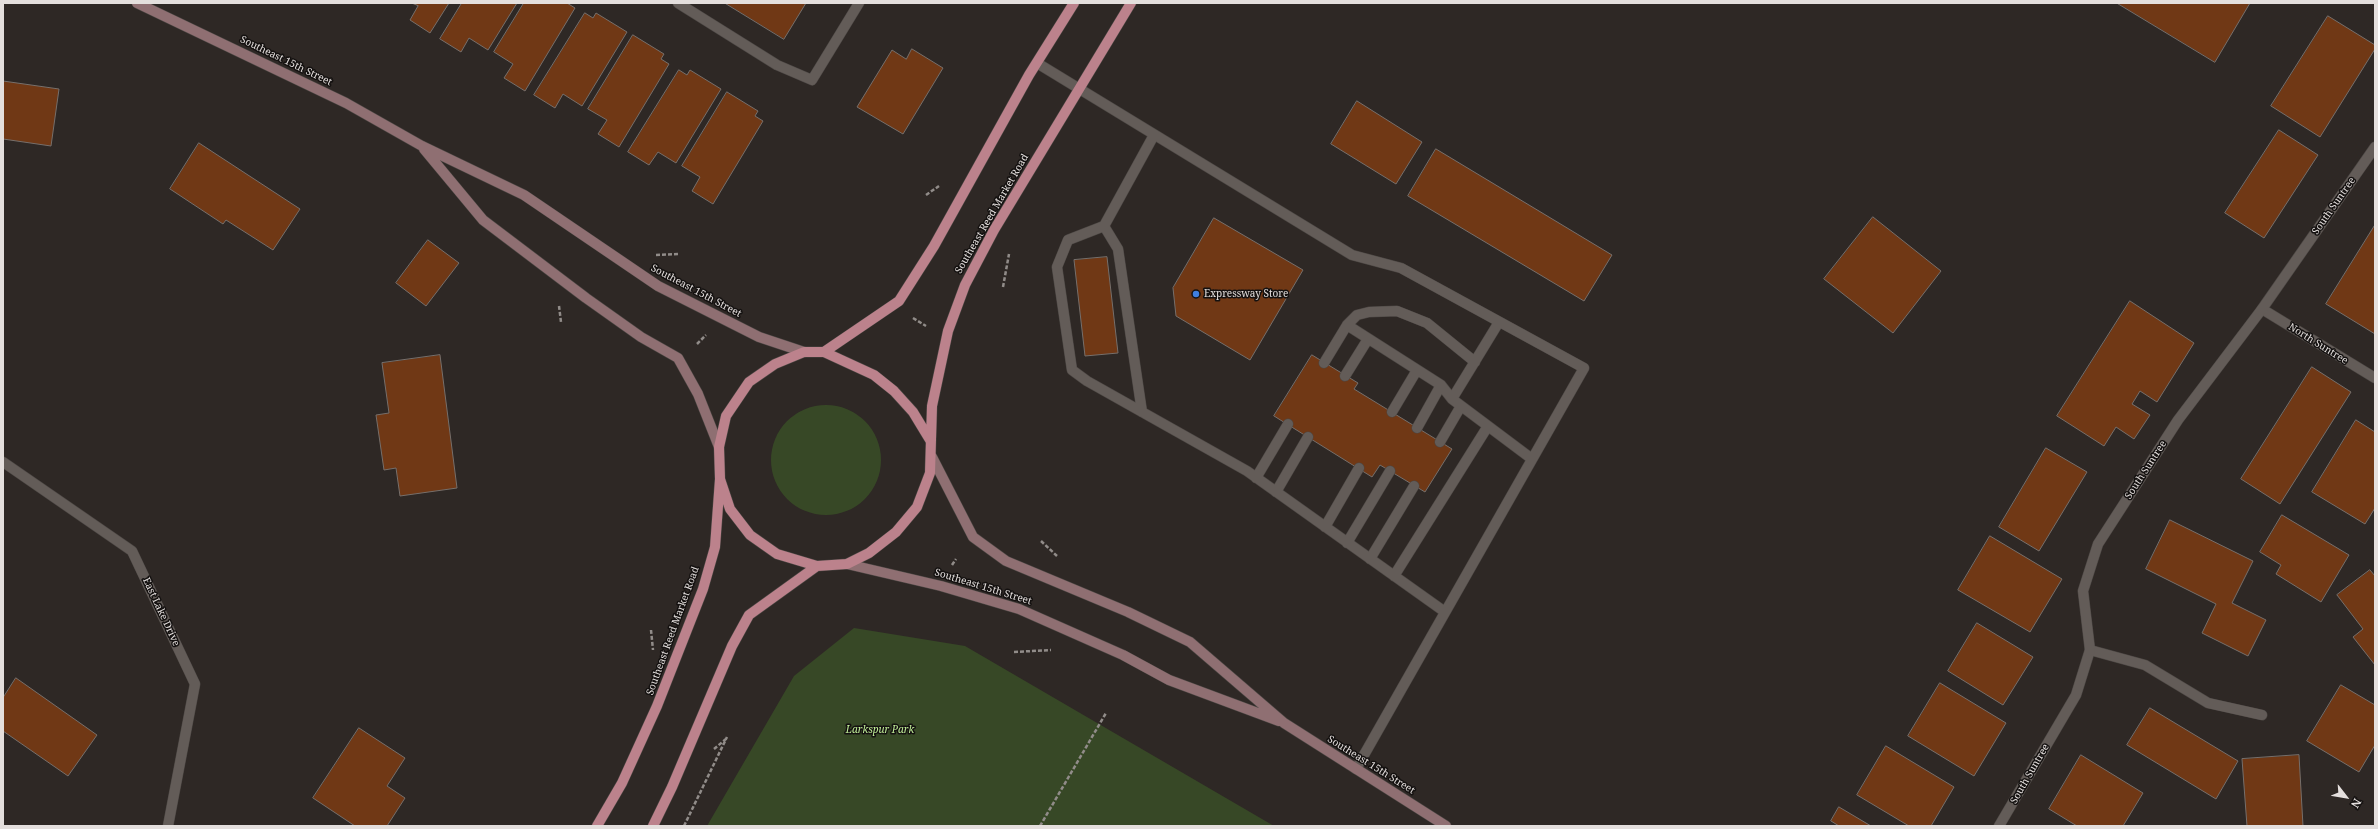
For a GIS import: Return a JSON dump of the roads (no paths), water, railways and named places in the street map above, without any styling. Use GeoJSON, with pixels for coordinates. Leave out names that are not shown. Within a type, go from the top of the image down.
{"type":"FeatureCollection","features":[{"type":"Feature","properties":{"kind":"main road","name":"Southeast 15th Street"},"geometry":{"type":"LineString","coordinates":[[137,3],[346,103],[422,146],[524,195],[658,286],[759,338],[804,352],[824,352],[874,376],[894,391],[913,412],[930,440]]}},
{"type":"Feature","properties":{"kind":"main road"},"geometry":{"type":"LineString","coordinates":[[824,352],[899,301],[934,246],[965,187],[1037,63],[1074,3]]}},
{"type":"Feature","properties":{"kind":"main road","name":"Southeast Reed Market Road"},"geometry":{"type":"LineString","coordinates":[[847,564],[869,552],[896,532],[917,507],[930,473],[932,457],[930,440],[932,406],[948,331],[965,285],[994,230],[1131,3]]}},
{"type":"Feature","properties":{"kind":"main road","name":"Southeast 15th Street"},"geometry":{"type":"LineString","coordinates":[[422,146],[483,220],[586,298],[641,337],[678,358],[698,394],[719,447]]}},
{"type":"Feature","properties":{"kind":"main road","name":"Southeast Reed Market Road"},"geometry":{"type":"LineString","coordinates":[[597,826],[622,783],[657,706],[703,589],[714,547],[720,479],[719,447],[726,416],[749,382],[775,364],[804,352]]}},
{"type":"Feature","properties":{"kind":"main road","name":"Southeast 15th Street"},"geometry":{"type":"LineString","coordinates":[[932,457],[973,537],[1006,561],[1128,612],[1190,642],[1284,723],[1446,826]]}},
{"type":"Feature","properties":{"kind":"main road","name":"Southeast 15th Street"},"geometry":{"type":"LineString","coordinates":[[720,479],[730,508],[750,535],[777,554],[817,566],[847,564],[941,586],[1019,609],[1124,655],[1169,680],[1284,723]]}},
{"type":"Feature","properties":{"kind":"main road"},"geometry":{"type":"LineString","coordinates":[[653,826],[672,787],[732,646],[749,615],[817,566]]}},
{"type":"Feature","properties":{"kind":"street"},"geometry":{"type":"LineString","coordinates":[[678,3],[777,65],[812,80],[859,3]]}},
{"type":"Feature","properties":{"kind":"street"},"geometry":{"type":"LineString","coordinates":[[1037,63],[1352,255],[1401,268],[1584,368],[1356,769]]}},
{"type":"Feature","properties":{"kind":"street"},"geometry":{"type":"LineString","coordinates":[[1154,135],[1104,226],[1068,240],[1057,268],[1072,370],[1087,381],[1256,478],[1445,612]]}},
{"type":"Feature","properties":{"kind":"street","name":"South Suntree"},"geometry":{"type":"LineString","coordinates":[[1999,826],[2076,695],[2090,650],[2083,591],[2098,544],[2178,420],[2262,309],[2375,147]]}},
{"type":"Feature","properties":{"kind":"street"},"geometry":{"type":"LineString","coordinates":[[1104,226],[1118,249],[1142,412]]}},
{"type":"Feature","properties":{"kind":"street","name":"North Suntree"},"geometry":{"type":"LineString","coordinates":[[2262,309],[2375,378]]}},
{"type":"Feature","properties":{"kind":"street"},"geometry":{"type":"LineString","coordinates":[[1324,363],[1347,325],[1357,315],[1370,312],[1397,311],[1427,323],[1476,362]]}},
{"type":"Feature","properties":{"kind":"street"},"geometry":{"type":"LineString","coordinates":[[1452,399],[1500,322]]}},
{"type":"Feature","properties":{"kind":"street"},"geometry":{"type":"LineString","coordinates":[[1347,325],[1441,385],[1452,399],[1532,459]]}},
{"type":"Feature","properties":{"kind":"street"},"geometry":{"type":"LineString","coordinates":[[1345,376],[1368,339]]}},
{"type":"Feature","properties":{"kind":"street"},"geometry":{"type":"LineString","coordinates":[[1392,412],[1417,370]]}},
{"type":"Feature","properties":{"kind":"street"},"geometry":{"type":"LineString","coordinates":[[1416,428],[1441,385]]}},
{"type":"Feature","properties":{"kind":"street"},"geometry":{"type":"LineString","coordinates":[[1440,442],[1462,406]]}},
{"type":"Feature","properties":{"kind":"street"},"geometry":{"type":"LineString","coordinates":[[1256,478],[1288,424]]}},
{"type":"Feature","properties":{"kind":"street"},"geometry":{"type":"LineString","coordinates":[[1394,576],[1488,426]]}},
{"type":"Feature","properties":{"kind":"street"},"geometry":{"type":"LineString","coordinates":[[1276,492],[1308,437]]}},
{"type":"Feature","properties":{"kind":"street","name":"East Lake Drive"},"geometry":{"type":"LineString","coordinates":[[3,462],[132,550],[195,684],[168,826]]}},
{"type":"Feature","properties":{"kind":"street"},"geometry":{"type":"LineString","coordinates":[[1325,527],[1359,468]]}},
{"type":"Feature","properties":{"kind":"street"},"geometry":{"type":"LineString","coordinates":[[1347,543],[1390,472]]}},
{"type":"Feature","properties":{"kind":"street"},"geometry":{"type":"LineString","coordinates":[[1370,559],[1414,486]]}},
{"type":"Feature","properties":{"kind":"street"},"geometry":{"type":"LineString","coordinates":[[2090,650],[2145,665],[2208,703],[2262,715]]}},
{"type":"Feature","properties":{"kind":"place","name":"Expressway Store"},"geometry":{"type":"Point","coordinates":[1196,294]}},
{"type":"Feature","properties":{"kind":"park label","name":"Larkspur Park"},"geometry":{"type":"Point","coordinates":[880,730]}}]}
